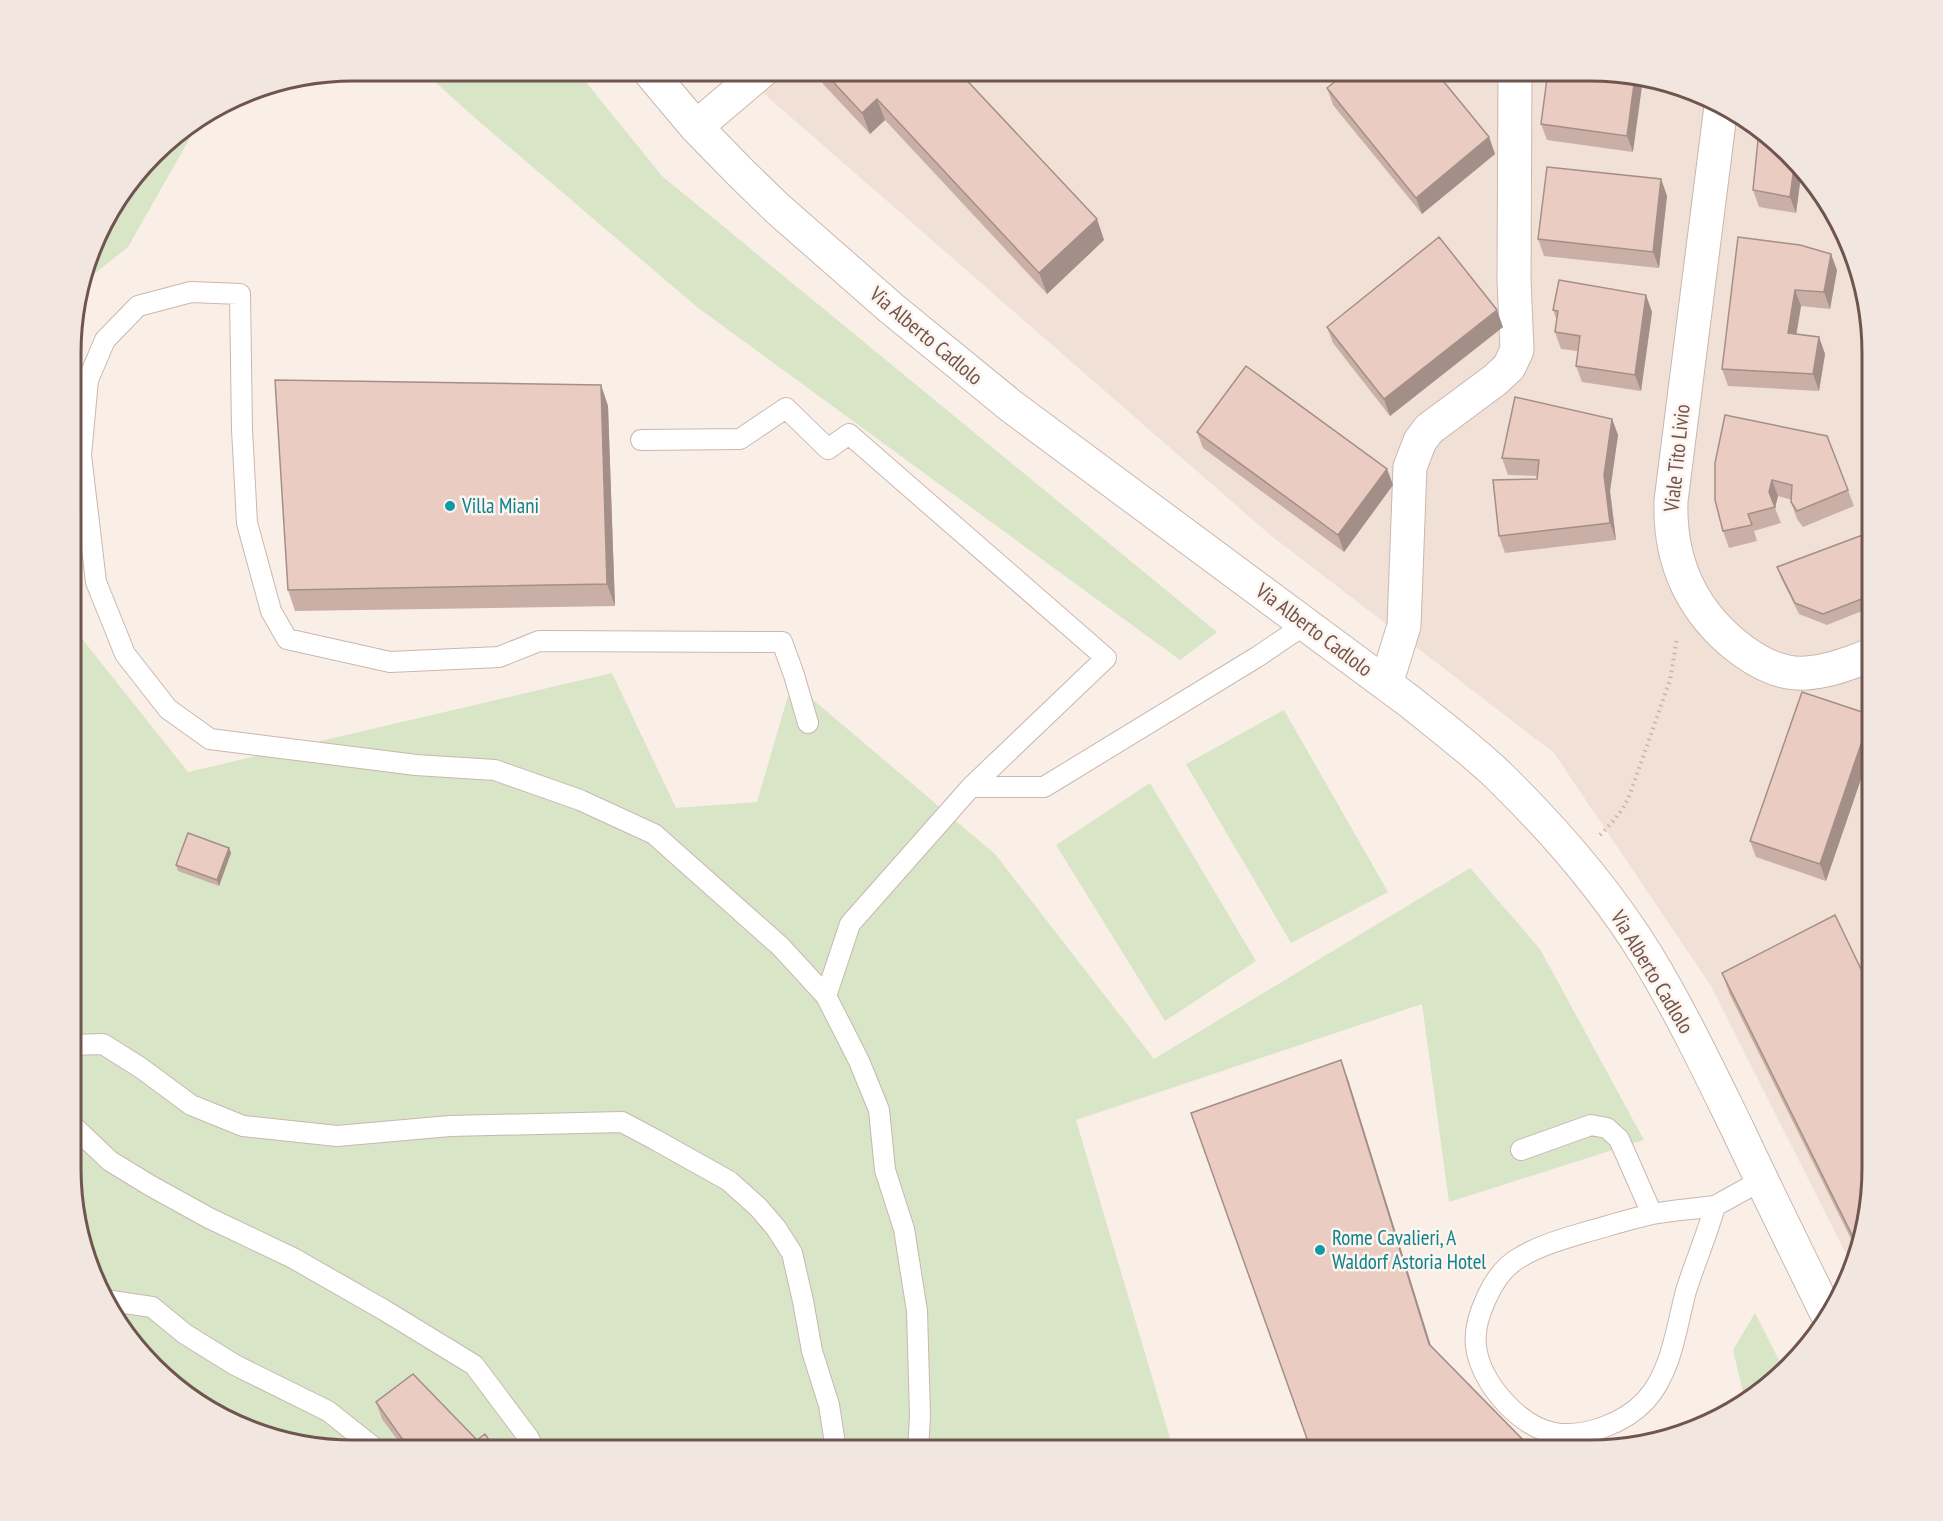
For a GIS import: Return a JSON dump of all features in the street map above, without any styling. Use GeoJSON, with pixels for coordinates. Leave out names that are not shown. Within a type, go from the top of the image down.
{"type":"FeatureCollection","features":[{"type":"Feature","properties":{"kind":"street","name":"Via Alberto Cadlolo"},"geometry":{"type":"LineString","coordinates":[[658,81],[696,127],[770,201],[891,308],[1020,413],[1409,701],[1499,777],[1573,855],[1647,956],[1686,1026],[1824,1307]]}},
{"type":"Feature","properties":{"kind":"street"},"geometry":{"type":"LineString","coordinates":[[696,127],[750,81]]}},
{"type":"Feature","properties":{"kind":"street"},"geometry":{"type":"LineString","coordinates":[[1386,684],[1404,626],[1410,467],[1414,454],[1429,429],[1495,380],[1509,367],[1517,350],[1515,81]]}},
{"type":"Feature","properties":{"kind":"street","name":"Viale Tito Livio"},"geometry":{"type":"LineString","coordinates":[[1720,114],[1671,501],[1672,538],[1687,586],[1697,606],[1710,623],[1758,662],[1781,670],[1805,673],[1831,669],[1862,658]]}},
{"type":"Feature","properties":{"kind":"lane"},"geometry":{"type":"LineString","coordinates":[[808,723],[782,642],[539,641],[500,657],[390,662],[287,639],[271,611],[247,523],[242,429],[240,294],[191,292],[138,306],[105,340],[88,380],[81,455],[96,582],[125,654],[168,709],[210,739],[416,765],[495,770],[580,800],[654,834],[780,946],[826,996],[859,1061],[879,1110],[885,1170],[904,1229],[917,1311],[919,1440]]}},
{"type":"Feature","properties":{"kind":"lane"},"geometry":{"type":"LineString","coordinates":[[641,440],[740,439],[786,408],[828,449],[849,434],[1106,658],[971,787],[850,924],[826,996]]}},
{"type":"Feature","properties":{"kind":"lane"},"geometry":{"type":"LineString","coordinates":[[971,787],[1044,787],[1257,657],[1306,624]]}},
{"type":"Feature","properties":{"kind":"lane"},"geometry":{"type":"LineString","coordinates":[[81,1045],[103,1044],[141,1068],[191,1105],[243,1126],[337,1136],[450,1126],[622,1122],[729,1181],[758,1207],[776,1228],[792,1253],[812,1351],[829,1405],[834,1440]]}},
{"type":"Feature","properties":{"kind":"lane"},"geometry":{"type":"LineString","coordinates":[[1521,1150],[1591,1125],[1607,1128],[1619,1139],[1652,1214]]}},
{"type":"Feature","properties":{"kind":"lane"},"geometry":{"type":"LineString","coordinates":[[81,1133],[110,1161],[151,1186],[209,1218],[292,1258],[474,1365],[530,1440]]}},
{"type":"Feature","properties":{"kind":"lane"},"geometry":{"type":"LineString","coordinates":[[1715,1206],[1687,1291],[1665,1369],[1657,1385],[1637,1409],[1613,1424],[1598,1429],[1556,1433],[1525,1419],[1497,1394],[1480,1362],[1476,1348],[1476,1332],[1480,1314],[1492,1285],[1517,1258],[1543,1245],[1652,1214],[1715,1206],[1762,1180]]}},
{"type":"Feature","properties":{"kind":"lane"},"geometry":{"type":"LineString","coordinates":[[116,1302],[152,1307],[186,1334],[235,1365],[328,1411],[364,1440]]}},
{"type":"Feature","properties":{"kind":"path"},"geometry":{"type":"LineString","coordinates":[[1573,855],[1614,821],[1625,806],[1670,680],[1687,586]]}},
{"type":"Feature","properties":{"kind":"shaded area"},"geometry":{"type":"Polygon","coordinates":[[[749,81],[1590,81],[1626,83],[1678,95],[1726,117],[1756,137],[1795,174],[1826,217],[1848,265],[1860,317],[1862,353],[1862,1168],[1860,1204],[1848,1257],[1711,986],[1554,753],[1269,534],[749,81]]]}},
{"type":"Feature","properties":{"kind":"green space"},"geometry":{"type":"Polygon","coordinates":[[[434,81],[585,81],[662,176],[1217,632],[1180,660],[697,307],[434,81]]]}},
{"type":"Feature","properties":{"kind":"green space"},"geometry":{"type":"Polygon","coordinates":[[[193,133],[128,247],[92,276],[117,217],[137,187],[174,148],[193,133]]]}},
{"type":"Feature","properties":{"kind":"green space"},"geometry":{"type":"Polygon","coordinates":[[[81,638],[188,772],[612,673],[676,808],[757,802],[792,682],[995,854],[1154,1059],[1470,868],[1540,949],[1644,1140],[1449,1202],[1422,1004],[1076,1120],[1171,1440],[353,1440],[317,1438],[282,1431],[233,1412],[187,1384],[137,1334],[109,1288],[95,1256],[86,1221],[81,1168],[81,638]]]}},
{"type":"Feature","properties":{"kind":"green space"},"geometry":{"type":"Polygon","coordinates":[[[1284,710],[1388,892],[1291,943],[1186,764],[1284,710]]]}},
{"type":"Feature","properties":{"kind":"green space"},"geometry":{"type":"Polygon","coordinates":[[[1150,783],[1256,961],[1165,1021],[1056,845],[1150,783]]]}},
{"type":"Feature","properties":{"kind":"green space"},"geometry":{"type":"Polygon","coordinates":[[[1755,1313],[1780,1362],[1743,1393],[1733,1350],[1755,1313]]]}},
{"type":"Feature","properties":{"kind":"building"},"geometry":{"type":"Polygon","coordinates":[[[832,81],[967,81],[1097,219],[1039,273],[877,99],[862,113],[832,81]]]}},
{"type":"Feature","properties":{"kind":"building"},"geometry":{"type":"Polygon","coordinates":[[[1336,81],[1443,81],[1489,137],[1416,198],[1327,88],[1336,81]]]}},
{"type":"Feature","properties":{"kind":"building"},"geometry":{"type":"Polygon","coordinates":[[[1547,81],[1634,84],[1627,136],[1541,124],[1547,81]]]}},
{"type":"Feature","properties":{"kind":"building"},"geometry":{"type":"Polygon","coordinates":[[[1758,139],[1793,172],[1790,197],[1753,190],[1758,139]]]}},
{"type":"Feature","properties":{"kind":"building"},"geometry":{"type":"Polygon","coordinates":[[[1547,167],[1661,179],[1653,252],[1538,239],[1547,167]]]}},
{"type":"Feature","properties":{"kind":"building"},"geometry":{"type":"Polygon","coordinates":[[[1439,237],[1497,310],[1384,399],[1327,327],[1439,237]]]}},
{"type":"Feature","properties":{"kind":"building"},"geometry":{"type":"Polygon","coordinates":[[[1738,237],[1800,245],[1831,254],[1824,292],[1795,290],[1788,333],[1819,337],[1813,374],[1722,369],[1738,237]]]}},
{"type":"Feature","properties":{"kind":"building"},"geometry":{"type":"Polygon","coordinates":[[[1559,280],[1646,295],[1635,375],[1576,366],[1580,336],[1555,332],[1558,311],[1553,310],[1559,280]]]}},
{"type":"Feature","properties":{"kind":"building"},"geometry":{"type":"Polygon","coordinates":[[[1246,366],[1387,469],[1338,535],[1197,432],[1246,366]]]}},
{"type":"Feature","properties":{"kind":"building","name":"Villa Miani"},"geometry":{"type":"Polygon","coordinates":[[[275,380],[601,385],[607,584],[288,590],[275,380]]]}},
{"type":"Feature","properties":{"kind":"building"},"geometry":{"type":"Polygon","coordinates":[[[1515,397],[1612,419],[1604,475],[1610,523],[1499,536],[1493,480],[1537,479],[1539,460],[1502,458],[1515,397]]]}},
{"type":"Feature","properties":{"kind":"building"},"geometry":{"type":"Polygon","coordinates":[[[1725,415],[1827,436],[1848,490],[1797,511],[1791,502],[1792,485],[1772,480],[1769,492],[1775,507],[1748,514],[1752,525],[1723,531],[1715,500],[1715,463],[1725,415]]]}},
{"type":"Feature","properties":{"kind":"building"},"geometry":{"type":"Polygon","coordinates":[[[1862,535],[1862,599],[1823,614],[1795,603],[1777,567],[1862,535]]]}},
{"type":"Feature","properties":{"kind":"building"},"geometry":{"type":"Polygon","coordinates":[[[1802,692],[1862,712],[1862,741],[1820,864],[1750,841],[1802,692]]]}},
{"type":"Feature","properties":{"kind":"building"},"geometry":{"type":"Polygon","coordinates":[[[188,833],[229,848],[217,880],[176,865],[188,833]]]}},
{"type":"Feature","properties":{"kind":"building"},"geometry":{"type":"Polygon","coordinates":[[[1835,915],[1862,971],[1862,1168],[1860,1204],[1853,1238],[1722,973],[1835,915]]]}},
{"type":"Feature","properties":{"kind":"building","name":"Rome Cavalieri, A Waldorf Astoria Hotel"},"geometry":{"type":"Polygon","coordinates":[[[1341,1060],[1429,1344],[1523,1440],[1307,1440],[1191,1113],[1341,1060]]]}},
{"type":"Feature","properties":{"kind":"building"},"geometry":{"type":"Polygon","coordinates":[[[413,1374],[477,1440],[403,1440],[376,1402],[413,1374]]]}},
{"type":"Feature","properties":{"kind":"building"},"geometry":{"type":"Polygon","coordinates":[[[485,1434],[489,1440],[477,1440],[485,1434]]]}},
{"type":"Feature","properties":{"kind":"place","name":"Villa Miani"},"geometry":{"type":"Point","coordinates":[450,506]}},
{"type":"Feature","properties":{"kind":"place","name":"Rome Cavalieri, A Waldorf Astoria Hotel"},"geometry":{"type":"Point","coordinates":[1320,1250]}}]}
